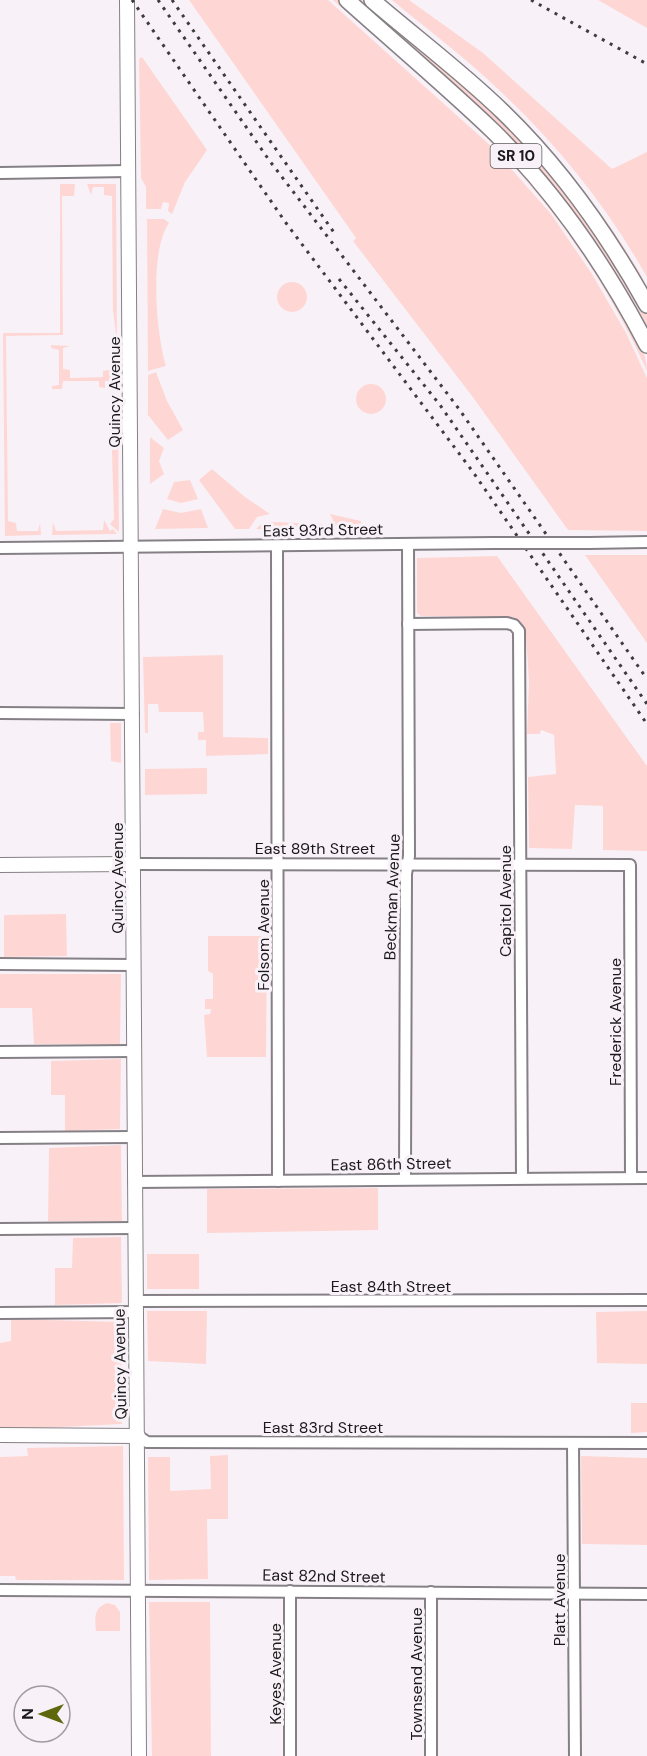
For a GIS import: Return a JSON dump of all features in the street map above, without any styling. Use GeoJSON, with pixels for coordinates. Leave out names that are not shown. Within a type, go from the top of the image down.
{"type":"FeatureCollection","features":[{"type":"Feature","properties":{"kind":"main road","name":"SR 10"},"geometry":{"type":"LineString","coordinates":[[347,0],[493,132],[526,166],[587,246],[647,345]]}},
{"type":"Feature","properties":{"kind":"main road","name":"SR 10"},"geometry":{"type":"LineString","coordinates":[[372,0],[496,106],[542,154],[605,236],[647,305]]}},
{"type":"Feature","properties":{"kind":"street","name":"Quincy Avenue"},"geometry":{"type":"LineString","coordinates":[[127,0],[139,1756]]}},
{"type":"Feature","properties":{"kind":"street"},"geometry":{"type":"LineString","coordinates":[[0,173],[129,171]]}},
{"type":"Feature","properties":{"kind":"street","name":"East 93rd Street"},"geometry":{"type":"LineString","coordinates":[[0,548],[647,542]]}},
{"type":"Feature","properties":{"kind":"street","name":"Beckman Avenue"},"geometry":{"type":"LineString","coordinates":[[405,1178],[408,544]]}},
{"type":"Feature","properties":{"kind":"street","name":"Folsom Avenue"},"geometry":{"type":"LineString","coordinates":[[277,546],[278,1181]]}},
{"type":"Feature","properties":{"kind":"street","name":"Capitol Avenue"},"geometry":{"type":"LineString","coordinates":[[408,624],[514,625],[519,631],[522,1178]]}},
{"type":"Feature","properties":{"kind":"street"},"geometry":{"type":"LineString","coordinates":[[0,713],[133,714]]}},
{"type":"Feature","properties":{"kind":"street","name":"East 89th Street"},"geometry":{"type":"LineString","coordinates":[[0,865],[630,865]]}},
{"type":"Feature","properties":{"kind":"street","name":"Frederick Avenue"},"geometry":{"type":"LineString","coordinates":[[630,865],[631,1178]]}},
{"type":"Feature","properties":{"kind":"street"},"geometry":{"type":"LineString","coordinates":[[0,964],[134,965]]}},
{"type":"Feature","properties":{"kind":"street"},"geometry":{"type":"LineString","coordinates":[[0,1052],[134,1051]]}},
{"type":"Feature","properties":{"kind":"street"},"geometry":{"type":"LineString","coordinates":[[0,1138],[133,1137]]}},
{"type":"Feature","properties":{"kind":"street","name":"East 86th Street"},"geometry":{"type":"LineString","coordinates":[[134,1182],[405,1178],[647,1178]]}},
{"type":"Feature","properties":{"kind":"street"},"geometry":{"type":"LineString","coordinates":[[0,1229],[135,1228]]}},
{"type":"Feature","properties":{"kind":"street","name":"East 84th Street"},"geometry":{"type":"LineString","coordinates":[[0,1313],[136,1307],[647,1300]]}},
{"type":"Feature","properties":{"kind":"street","name":"East 83rd Street"},"geometry":{"type":"LineString","coordinates":[[0,1435],[138,1436],[147,1442],[647,1443]]}},
{"type":"Feature","properties":{"kind":"street","name":"Platt Avenue"},"geometry":{"type":"LineString","coordinates":[[573,1443],[575,1756]]}},
{"type":"Feature","properties":{"kind":"street","name":"East 82nd Street"},"geometry":{"type":"LineString","coordinates":[[0,1590],[137,1589],[647,1594]]}},
{"type":"Feature","properties":{"kind":"street","name":"Keyes Avenue"},"geometry":{"type":"LineString","coordinates":[[290,1591],[290,1756]]}},
{"type":"Feature","properties":{"kind":"street","name":"Townsend Avenue"},"geometry":{"type":"LineString","coordinates":[[430,1592],[431,1756]]}},
{"type":"Feature","properties":{"kind":"shaded area"},"geometry":{"type":"Polygon","coordinates":[[[189,0],[328,0],[491,146],[551,214],[592,274],[626,333],[647,378],[647,531],[568,530],[472,396],[353,241],[356,238],[189,0]]]}},
{"type":"Feature","properties":{"kind":"shaded area"},"geometry":{"type":"Polygon","coordinates":[[[333,0],[339,0],[451,98],[529,177],[568,228],[630,326],[644,352],[647,371],[631,337],[594,272],[551,211],[527,182],[459,110],[333,0]]]}},
{"type":"Feature","properties":{"kind":"shaded area"},"geometry":{"type":"Polygon","coordinates":[[[355,0],[362,0],[497,113],[561,183],[633,288],[647,315],[647,326],[635,304],[622,290],[567,207],[355,0]]]}},
{"type":"Feature","properties":{"kind":"shaded area"},"geometry":{"type":"Polygon","coordinates":[[[383,0],[451,56],[544,145],[600,212],[639,271],[645,282],[647,294],[600,219],[383,0]]]}},
{"type":"Feature","properties":{"kind":"shaded area"},"geometry":{"type":"Polygon","coordinates":[[[392,0],[409,0],[483,53],[612,169],[647,152],[647,277],[599,202],[542,133],[474,67],[392,0]]]}},
{"type":"Feature","properties":{"kind":"shaded area"},"geometry":{"type":"Polygon","coordinates":[[[598,0],[647,0],[647,28],[598,0]]]}},
{"type":"Feature","properties":{"kind":"shaded area"},"geometry":{"type":"Polygon","coordinates":[[[142,57],[207,150],[185,182],[172,214],[168,211],[169,203],[163,202],[161,209],[146,209],[146,187],[141,178],[139,59],[142,57]]]}},
{"type":"Feature","properties":{"kind":"shaded area"},"geometry":{"type":"Polygon","coordinates":[[[60,184],[75,184],[74,196],[62,196],[63,335],[6,336],[8,521],[16,523],[17,531],[38,531],[40,523],[41,535],[5,536],[3,333],[60,333],[60,184]]]}},
{"type":"Feature","properties":{"kind":"shaded area"},"geometry":{"type":"Polygon","coordinates":[[[87,184],[116,184],[117,343],[113,310],[112,196],[104,195],[104,187],[93,187],[91,195],[87,184]]]}},
{"type":"Feature","properties":{"kind":"shaded area"},"geometry":{"type":"Polygon","coordinates":[[[147,219],[164,219],[169,223],[159,253],[156,293],[159,333],[166,366],[148,371],[147,219]]]}},
{"type":"Feature","properties":{"kind":"shaded area"},"geometry":{"type":"Polygon","coordinates":[[[292,282],[303,286],[307,297],[303,308],[292,312],[281,308],[277,297],[281,286],[292,282]]]}},
{"type":"Feature","properties":{"kind":"shaded area"},"geometry":{"type":"Polygon","coordinates":[[[51,345],[70,346],[63,348],[63,369],[70,370],[70,378],[103,377],[103,371],[114,369],[113,345],[117,345],[118,387],[110,387],[110,381],[105,381],[105,388],[99,387],[99,381],[63,381],[62,389],[52,389],[52,386],[59,385],[59,350],[51,348],[51,345]]]}},
{"type":"Feature","properties":{"kind":"shaded area"},"geometry":{"type":"Polygon","coordinates":[[[156,372],[167,401],[183,430],[168,440],[148,415],[148,375],[156,372]]]}},
{"type":"Feature","properties":{"kind":"shaded area"},"geometry":{"type":"Polygon","coordinates":[[[371,384],[382,388],[386,399],[382,410],[371,414],[360,410],[356,399],[360,388],[371,384]]]}},
{"type":"Feature","properties":{"kind":"shaded area"},"geometry":{"type":"Polygon","coordinates":[[[111,421],[118,421],[119,532],[110,524],[114,519],[111,421]]]}},
{"type":"Feature","properties":{"kind":"shaded area"},"geometry":{"type":"Polygon","coordinates":[[[150,437],[164,448],[159,461],[164,474],[150,484],[150,437]]]}},
{"type":"Feature","properties":{"kind":"shaded area"},"geometry":{"type":"Polygon","coordinates":[[[212,469],[245,497],[270,514],[257,517],[249,529],[235,529],[199,480],[212,469]]]}},
{"type":"Feature","properties":{"kind":"shaded area"},"geometry":{"type":"Polygon","coordinates":[[[190,480],[198,499],[181,503],[167,499],[174,482],[190,480]]]}},
{"type":"Feature","properties":{"kind":"shaded area"},"geometry":{"type":"Polygon","coordinates":[[[163,509],[181,513],[201,509],[208,528],[155,529],[163,509]]]}},
{"type":"Feature","properties":{"kind":"shaded area"},"geometry":{"type":"Polygon","coordinates":[[[330,514],[361,521],[360,531],[338,531],[330,514]]]}},
{"type":"Feature","properties":{"kind":"shaded area"},"geometry":{"type":"Polygon","coordinates":[[[104,520],[110,531],[113,529],[117,534],[52,535],[53,522],[56,531],[103,530],[104,520]]]}},
{"type":"Feature","properties":{"kind":"shaded area"},"geometry":{"type":"Polygon","coordinates":[[[272,522],[323,524],[328,531],[256,529],[260,525],[272,522]]]}},
{"type":"Feature","properties":{"kind":"shaded area"},"geometry":{"type":"Polygon","coordinates":[[[585,555],[647,555],[647,643],[585,555]]]}},
{"type":"Feature","properties":{"kind":"shaded area"},"geometry":{"type":"Polygon","coordinates":[[[497,556],[647,766],[647,851],[603,850],[603,806],[575,805],[572,849],[529,848],[528,777],[556,774],[554,735],[541,730],[540,734],[527,734],[529,682],[526,635],[514,617],[421,616],[417,613],[417,558],[497,556]]]}},
{"type":"Feature","properties":{"kind":"shaded area"},"geometry":{"type":"Polygon","coordinates":[[[223,655],[223,737],[268,738],[268,754],[206,756],[206,740],[198,740],[198,732],[204,732],[203,712],[159,712],[158,704],[148,704],[148,733],[145,733],[143,657],[223,655]]]}},
{"type":"Feature","properties":{"kind":"shaded area"},"geometry":{"type":"Polygon","coordinates":[[[110,723],[121,723],[121,763],[111,761],[110,723]]]}},
{"type":"Feature","properties":{"kind":"shaded area"},"geometry":{"type":"Polygon","coordinates":[[[207,768],[207,794],[145,795],[145,769],[207,768]]]}},
{"type":"Feature","properties":{"kind":"shaded area"},"geometry":{"type":"Polygon","coordinates":[[[66,914],[67,956],[4,957],[4,915],[66,914]]]}},
{"type":"Feature","properties":{"kind":"shaded area"},"geometry":{"type":"Polygon","coordinates":[[[208,936],[267,936],[266,1057],[207,1057],[204,1015],[210,1014],[211,1009],[205,1009],[205,999],[213,999],[213,974],[208,971],[208,936]]]}},
{"type":"Feature","properties":{"kind":"shaded area"},"geometry":{"type":"Polygon","coordinates":[[[0,974],[121,974],[120,1044],[34,1044],[32,1008],[0,1008],[0,974]]]}},
{"type":"Feature","properties":{"kind":"shaded area"},"geometry":{"type":"Polygon","coordinates":[[[121,1059],[120,1129],[65,1131],[65,1095],[51,1095],[51,1061],[121,1059]]]}},
{"type":"Feature","properties":{"kind":"shaded area"},"geometry":{"type":"Polygon","coordinates":[[[121,1145],[122,1221],[48,1221],[49,1148],[121,1145]]]}},
{"type":"Feature","properties":{"kind":"shaded area"},"geometry":{"type":"Polygon","coordinates":[[[378,1188],[378,1230],[207,1233],[207,1189],[378,1188]]]}},
{"type":"Feature","properties":{"kind":"shaded area"},"geometry":{"type":"Polygon","coordinates":[[[121,1237],[122,1303],[55,1305],[55,1268],[72,1268],[73,1238],[121,1237]]]}},
{"type":"Feature","properties":{"kind":"shaded area"},"geometry":{"type":"Polygon","coordinates":[[[147,1254],[199,1254],[199,1289],[147,1289],[147,1254]]]}},
{"type":"Feature","properties":{"kind":"shaded area"},"geometry":{"type":"Polygon","coordinates":[[[147,1311],[207,1311],[206,1364],[148,1361],[147,1311]]]}},
{"type":"Feature","properties":{"kind":"shaded area"},"geometry":{"type":"Polygon","coordinates":[[[647,1311],[647,1364],[597,1363],[596,1312],[647,1311]]]}},
{"type":"Feature","properties":{"kind":"shaded area"},"geometry":{"type":"Polygon","coordinates":[[[11,1319],[121,1322],[122,1424],[0,1430],[0,1343],[11,1341],[11,1319]]]}},
{"type":"Feature","properties":{"kind":"shaded area"},"geometry":{"type":"Polygon","coordinates":[[[631,1403],[647,1403],[647,1432],[631,1433],[631,1403]]]}},
{"type":"Feature","properties":{"kind":"shaded area"},"geometry":{"type":"Polygon","coordinates":[[[123,1446],[124,1580],[16,1580],[15,1576],[0,1576],[0,1457],[28,1456],[27,1448],[123,1446]]]}},
{"type":"Feature","properties":{"kind":"shaded area"},"geometry":{"type":"Polygon","coordinates":[[[228,1455],[228,1519],[207,1519],[208,1579],[149,1580],[148,1457],[170,1457],[170,1491],[211,1489],[210,1456],[228,1455]]]}},
{"type":"Feature","properties":{"kind":"shaded area"},"geometry":{"type":"Polygon","coordinates":[[[581,1456],[647,1458],[647,1545],[582,1544],[581,1456]]]}},
{"type":"Feature","properties":{"kind":"shaded area"},"geometry":{"type":"Polygon","coordinates":[[[149,1602],[210,1602],[211,1756],[152,1756],[149,1602]]]}},
{"type":"Feature","properties":{"kind":"shaded area"},"geometry":{"type":"Polygon","coordinates":[[[107,1603],[115,1605],[120,1612],[120,1631],[96,1631],[97,1611],[107,1603]]]}},
{"type":"Feature","properties":{"kind":"railway"},"geometry":{"type":"LineString","coordinates":[[132,0],[286,223],[473,472],[647,724]]}},
{"type":"Feature","properties":{"kind":"railway"},"geometry":{"type":"LineString","coordinates":[[158,0],[269,160],[459,409],[647,679]]}},
{"type":"Feature","properties":{"kind":"railway"},"geometry":{"type":"LineString","coordinates":[[172,0],[335,234]]}},
{"type":"Feature","properties":{"kind":"railway"},"geometry":{"type":"LineString","coordinates":[[531,0],[647,64]]}},
{"type":"Feature","properties":{"kind":"railway"},"geometry":{"type":"LineString","coordinates":[[339,279],[440,405],[647,704]]}}]}
